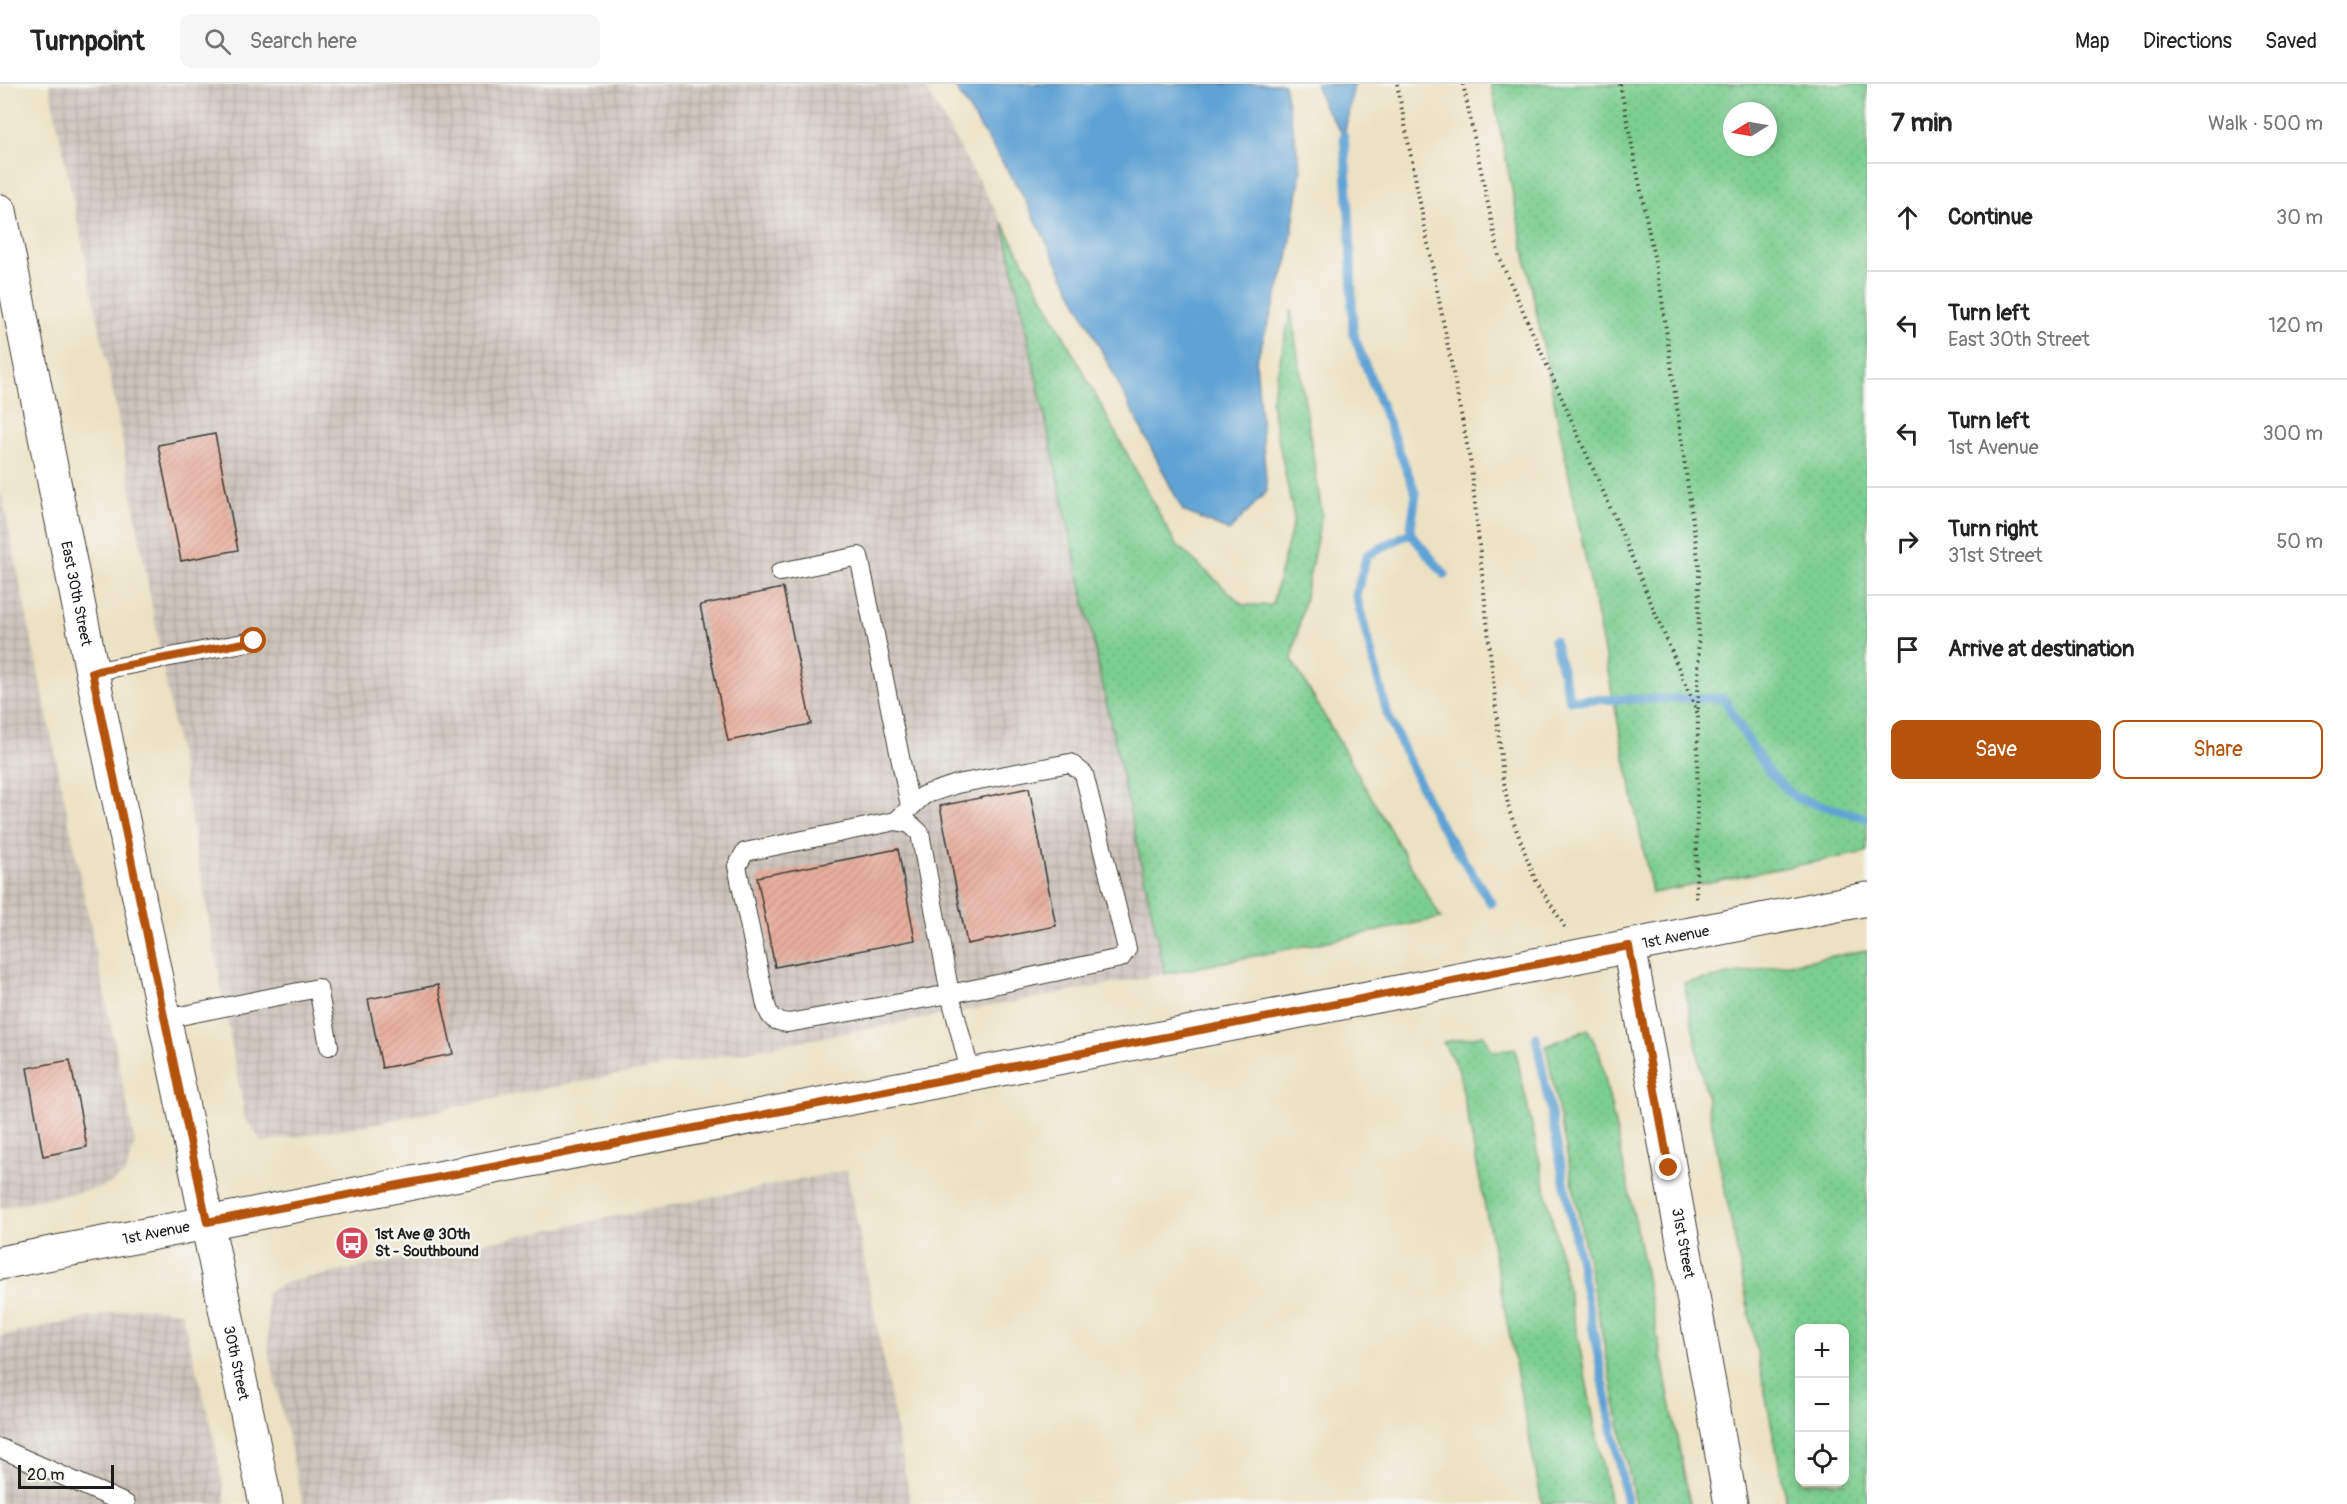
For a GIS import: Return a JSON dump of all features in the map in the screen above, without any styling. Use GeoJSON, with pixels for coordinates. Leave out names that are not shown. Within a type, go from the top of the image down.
{"type":"FeatureCollection","features":[{"type":"Feature","properties":{"kind":"main road","name":"East 30th Street"},"geometry":{"type":"LineString","coordinates":[[0,211],[7,284],[92,672],[207,1222]]}},
{"type":"Feature","properties":{"kind":"main road","name":"1st Avenue"},"geometry":{"type":"LineString","coordinates":[[0,1263],[1867,899]]}},
{"type":"Feature","properties":{"kind":"main road","name":"31st Street"},"geometry":{"type":"LineString","coordinates":[[1629,946],[1731,1504]]}},
{"type":"Feature","properties":{"kind":"main road","name":"30th Street"},"geometry":{"type":"LineString","coordinates":[[207,1222],[266,1504]]}},
{"type":"Feature","properties":{"kind":"lane"},"geometry":{"type":"LineString","coordinates":[[780,572],[859,556],[910,806]]}},
{"type":"Feature","properties":{"kind":"lane"},"geometry":{"type":"LineString","coordinates":[[92,672],[254,641]]}},
{"type":"Feature","properties":{"kind":"lane"},"geometry":{"type":"LineString","coordinates":[[896,821],[924,795],[957,784],[1070,763],[1084,774],[1128,949],[1121,958],[950,994],[788,1023],[774,1021],[769,1014],[737,866],[745,852],[896,821],[910,824],[920,833],[950,994],[971,1075]]}},
{"type":"Feature","properties":{"kind":"lane"},"geometry":{"type":"LineString","coordinates":[[165,1019],[318,988],[329,1046]]}},
{"type":"Feature","properties":{"kind":"lane"},"geometry":{"type":"LineString","coordinates":[[0,1448],[126,1504]]}},
{"type":"Feature","properties":{"kind":"path"},"geometry":{"type":"LineString","coordinates":[[1397,84],[1471,465],[1503,777],[1509,810],[1535,879],[1582,955]]}},
{"type":"Feature","properties":{"kind":"path"},"geometry":{"type":"LineString","coordinates":[[1463,84],[1499,257],[1622,534],[1698,714]]}},
{"type":"Feature","properties":{"kind":"path"},"geometry":{"type":"LineString","coordinates":[[1620,84],[1661,293],[1699,566],[1696,933]]}},
{"type":"Feature","properties":{"kind":"shaded area"},"geometry":{"type":"Polygon","coordinates":[[[49,84],[923,84],[1003,223],[1165,974],[531,1091],[378,1123],[262,1142],[245,1118],[113,391],[49,84]]]}},
{"type":"Feature","properties":{"kind":"shaded area"},"geometry":{"type":"Polygon","coordinates":[[[0,486],[135,1143],[125,1174],[104,1187],[0,1208],[0,486]]]}},
{"type":"Feature","properties":{"kind":"shaded area"},"geometry":{"type":"Polygon","coordinates":[[[847,1170],[911,1504],[303,1504],[269,1353],[266,1293],[287,1282],[847,1170]]]}},
{"type":"Feature","properties":{"kind":"shaded area"},"geometry":{"type":"Polygon","coordinates":[[[141,1307],[181,1312],[213,1432],[226,1504],[0,1504],[0,1336],[141,1307]]]}},
{"type":"Feature","properties":{"kind":"green space"},"geometry":{"type":"Polygon","coordinates":[[[1491,84],[1867,84],[1867,852],[1652,893],[1491,84]]]}},
{"type":"Feature","properties":{"kind":"green space"},"geometry":{"type":"Polygon","coordinates":[[[1003,223],[1175,543],[1243,605],[1272,605],[1294,519],[1271,402],[1291,310],[1322,514],[1292,660],[1441,918],[1165,974],[1003,223]]]}},
{"type":"Feature","properties":{"kind":"green space"},"geometry":{"type":"Polygon","coordinates":[[[1867,950],[1867,1504],[1787,1504],[1684,983],[1867,950]]]}},
{"type":"Feature","properties":{"kind":"green space"},"geometry":{"type":"Polygon","coordinates":[[[1588,1029],[1600,1054],[1690,1504],[1635,1504],[1546,1046],[1588,1029]]]}},
{"type":"Feature","properties":{"kind":"green space"},"geometry":{"type":"Polygon","coordinates":[[[1484,1035],[1492,1051],[1515,1048],[1577,1333],[1610,1504],[1542,1504],[1459,1071],[1443,1042],[1484,1035]]]}},
{"type":"Feature","properties":{"kind":"water"},"geometry":{"type":"Polygon","coordinates":[[[953,84],[1284,84],[1301,170],[1288,259],[1256,362],[1267,491],[1229,531],[1183,511],[1020,190],[953,84]]]}},
{"type":"Feature","properties":{"kind":"water"},"geometry":{"type":"Polygon","coordinates":[[[1315,84],[1354,84],[1344,136],[1323,105],[1315,84]]]}},
{"type":"Feature","properties":{"kind":"building"},"geometry":{"type":"Polygon","coordinates":[[[215,434],[238,550],[181,561],[158,445],[215,434]]]}},
{"type":"Feature","properties":{"kind":"building"},"geometry":{"type":"Polygon","coordinates":[[[783,588],[811,724],[728,741],[700,605],[783,588]]]}},
{"type":"Feature","properties":{"kind":"building"},"geometry":{"type":"Polygon","coordinates":[[[1029,788],[1056,926],[967,944],[940,806],[1029,788]]]}},
{"type":"Feature","properties":{"kind":"building"},"geometry":{"type":"Polygon","coordinates":[[[898,849],[915,940],[775,967],[757,877],[898,849]]]}},
{"type":"Feature","properties":{"kind":"building"},"geometry":{"type":"Polygon","coordinates":[[[438,985],[453,1054],[382,1068],[368,999],[438,985]]]}},
{"type":"Feature","properties":{"kind":"building"},"geometry":{"type":"Polygon","coordinates":[[[70,1060],[87,1147],[43,1156],[27,1068],[70,1060]]]}},
{"type":"Feature","properties":{"kind":"waterway"},"geometry":{"type":"LineString","coordinates":[[1344,136],[1353,333],[1416,494],[1410,533],[1367,555],[1356,595],[1388,716],[1436,818],[1491,903]]}},
{"type":"Feature","properties":{"kind":"waterway"},"geometry":{"type":"LineString","coordinates":[[1410,533],[1445,575]]}},
{"type":"Feature","properties":{"kind":"waterway"},"geometry":{"type":"LineString","coordinates":[[1554,640],[1570,700],[1722,698],[1769,772],[1796,798],[1867,818]]}},
{"type":"Feature","properties":{"kind":"waterway"},"geometry":{"type":"LineString","coordinates":[[1536,1037],[1627,1504]]}},
{"type":"Feature","properties":{"kind":"place","name":"1st Ave @ 30th St - Southbound"},"geometry":{"type":"Point","coordinates":[352,1243]}},
{"type":"Feature","properties":{"kind":"route"},"geometry":{"type":"LineString","coordinates":[[254,641],[92,672],[207,1222],[1629,946],[1669,1168]]}}]}
